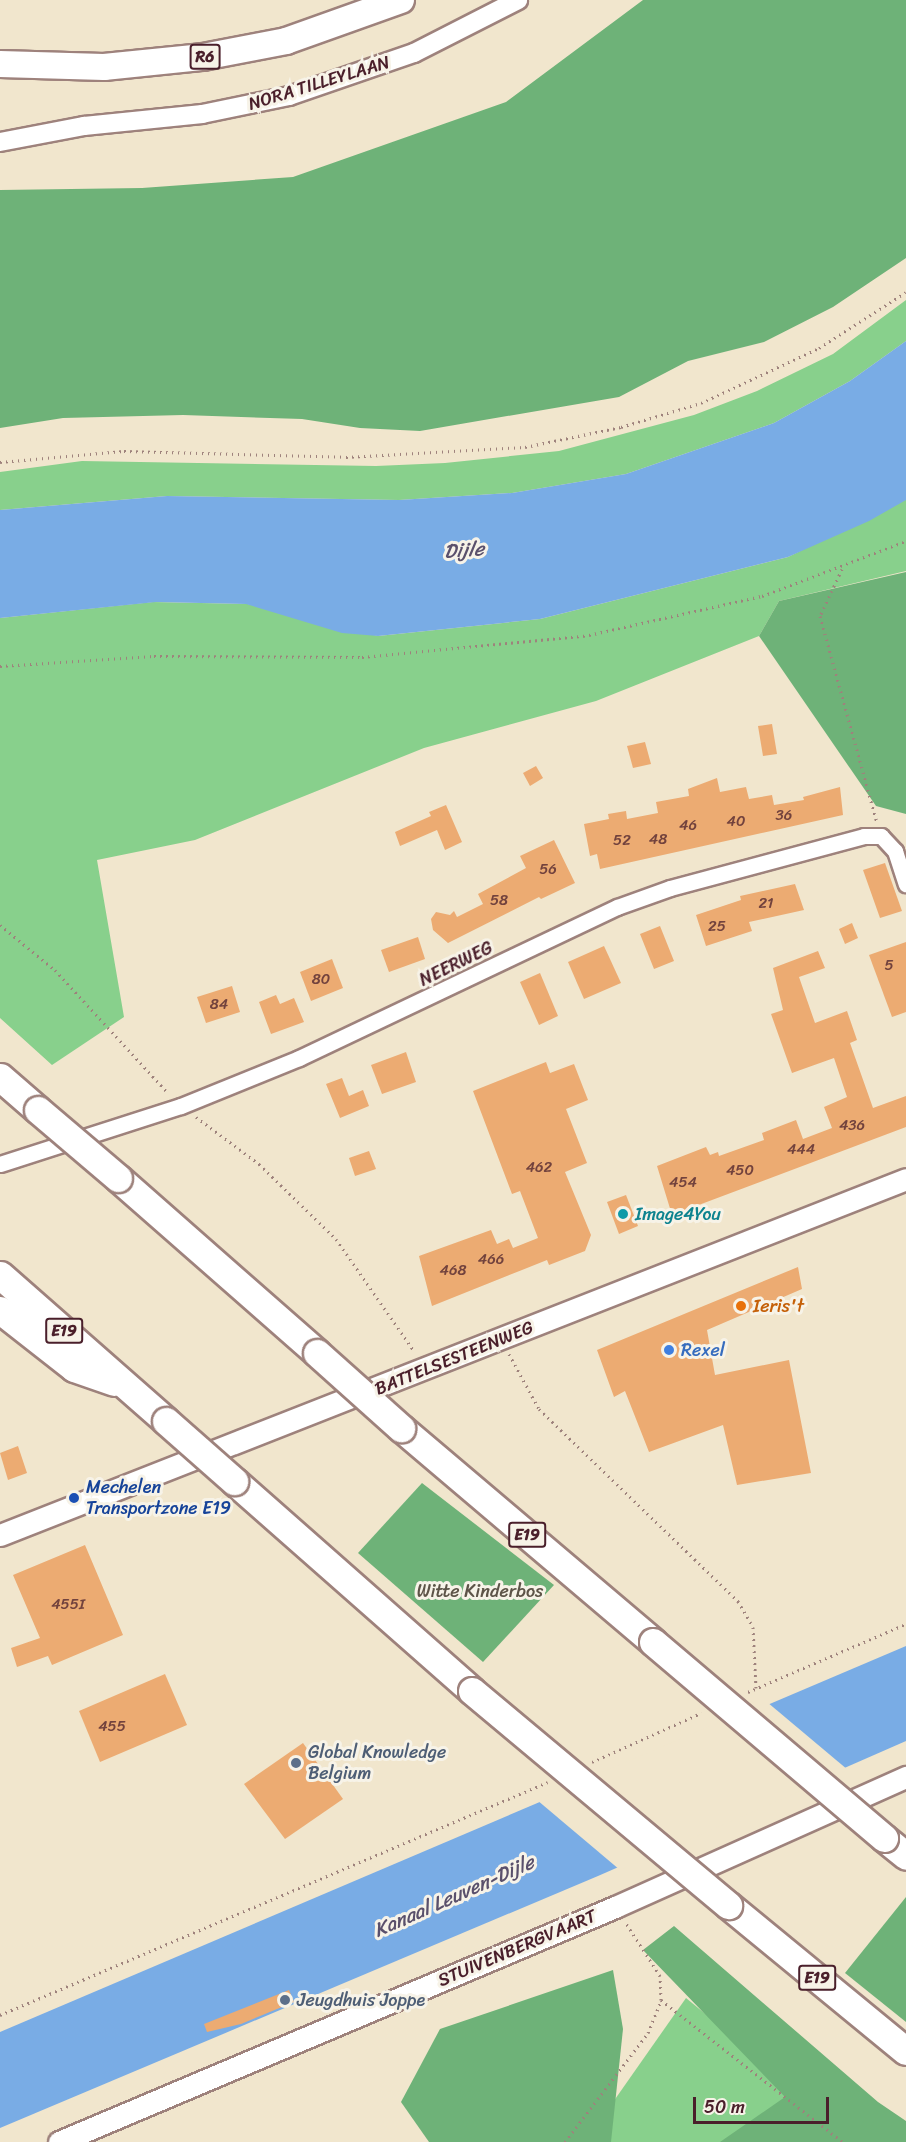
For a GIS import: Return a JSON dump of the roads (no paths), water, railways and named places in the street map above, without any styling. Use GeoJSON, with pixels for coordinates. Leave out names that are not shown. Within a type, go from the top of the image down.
{"type":"FeatureCollection","features":[{"type":"Feature","properties":{"kind":"highway","name":"R6"},"geometry":{"type":"LineString","coordinates":[[0,64],[104,67],[204,57],[286,40],[401,0]]}},
{"type":"Feature","properties":{"kind":"highway","name":"E19"},"geometry":{"type":"LineString","coordinates":[[0,1077],[401,1428],[906,1856]]}},
{"type":"Feature","properties":{"kind":"highway","name":"E19"},"geometry":{"type":"LineString","coordinates":[[0,1275],[472,1691],[906,2051]]}},
{"type":"Feature","properties":{"kind":"highway"},"geometry":{"type":"LineString","coordinates":[[0,1310],[74,1368],[127,1387]]}},
{"type":"Feature","properties":{"kind":"main road","name":"BATTELSESTEENWEG"},"geometry":{"type":"LineString","coordinates":[[0,1535],[906,1179]]}},
{"type":"Feature","properties":{"kind":"main road","name":"STUIVENBERGVAART"},"geometry":{"type":"LineString","coordinates":[[59,2142],[615,1906],[906,1777]]}},
{"type":"Feature","properties":{"kind":"street","name":"NORA TILLEYLAAN"},"geometry":{"type":"LineString","coordinates":[[0,142],[84,126],[202,114],[289,96],[414,53],[518,0]]}},
{"type":"Feature","properties":{"kind":"street","name":"NEERWEG"},"geometry":{"type":"LineString","coordinates":[[0,1164],[181,1106],[372,1025],[617,907],[670,888],[864,836],[881,836],[895,851],[906,884]]}},
{"type":"Feature","properties":{"kind":"water","name":"Dijle"},"geometry":{"type":"Polygon","coordinates":[[[906,341],[906,500],[869,521],[788,557],[540,619],[378,636],[342,633],[246,604],[156,602],[0,618],[0,510],[167,496],[399,500],[512,493],[626,474],[774,423],[850,381],[906,341]]]}},
{"type":"Feature","properties":{"kind":"water","name":"Kanaal Leuven-Dijle"},"geometry":{"type":"Polygon","coordinates":[[[906,1646],[906,1741],[598,1876],[0,2128],[0,2032],[906,1646]]]}},
{"type":"Feature","properties":{"kind":"place","name":"Image4You"},"geometry":{"type":"Point","coordinates":[623,1214]}},
{"type":"Feature","properties":{"kind":"place","name":"Ieris't"},"geometry":{"type":"Point","coordinates":[741,1306]}},
{"type":"Feature","properties":{"kind":"place","name":"Rexel"},"geometry":{"type":"Point","coordinates":[669,1350]}},
{"type":"Feature","properties":{"kind":"place","name":"Mechelen Transportzone E19"},"geometry":{"type":"Point","coordinates":[74,1498]}},
{"type":"Feature","properties":{"kind":"place","name":"Global Knowledge Belgium"},"geometry":{"type":"Point","coordinates":[296,1763]}},
{"type":"Feature","properties":{"kind":"place","name":"Jeugdhuis Joppe"},"geometry":{"type":"Point","coordinates":[285,2000]}},
{"type":"Feature","properties":{"kind":"park label","name":"Witte Kinderbos"},"geometry":{"type":"Point","coordinates":[480,1591]}}]}
